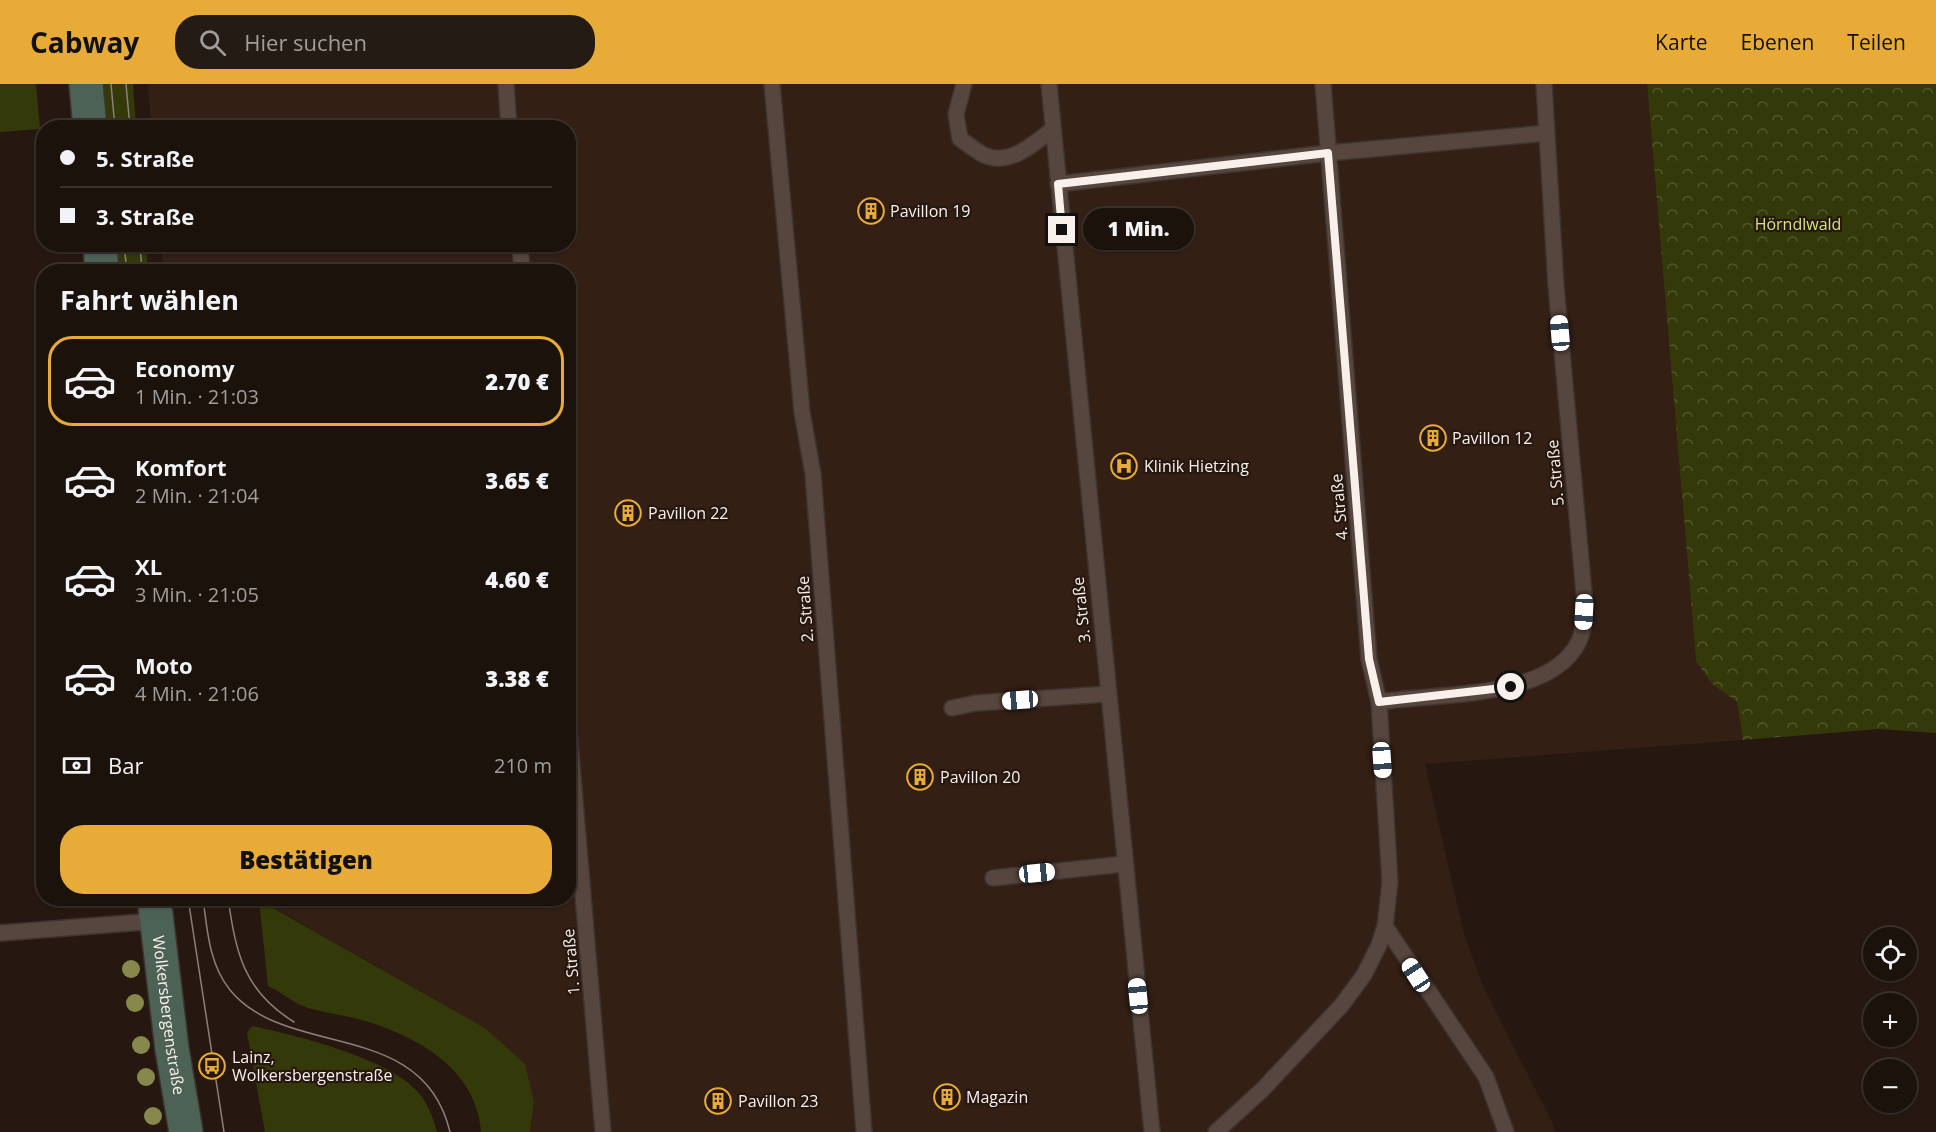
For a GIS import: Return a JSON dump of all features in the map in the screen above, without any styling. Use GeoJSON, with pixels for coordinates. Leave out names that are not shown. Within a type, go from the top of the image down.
{"type":"FeatureCollection","features":[{"type":"Feature","properties":{"kind":"street"},"geometry":{"type":"LineString","coordinates":[[86,84],[89,120]]}},
{"type":"Feature","properties":{"kind":"street","name":"Wolkersbergenstraße"},"geometry":{"type":"LineString","coordinates":[[155,910],[172,1049],[186,1132]]}},
{"type":"Feature","properties":{"kind":"lane"},"geometry":{"type":"LineString","coordinates":[[506,84],[508,120]]}},
{"type":"Feature","properties":{"kind":"lane","name":"2. Straße"},"geometry":{"type":"LineString","coordinates":[[772,84],[802,412],[813,474],[864,1132]]}},
{"type":"Feature","properties":{"kind":"lane"},"geometry":{"type":"LineString","coordinates":[[964,84],[956,114],[960,139],[986,156],[1012,156],[1028,148],[1053,129]]}},
{"type":"Feature","properties":{"kind":"lane","name":"3. Straße"},"geometry":{"type":"LineString","coordinates":[[1049,84],[1107,693],[1152,1132]]}},
{"type":"Feature","properties":{"kind":"lane","name":"4. Straße"},"geometry":{"type":"LineString","coordinates":[[1216,1132],[1262,1090],[1341,1006],[1364,975],[1385,926],[1390,882],[1379,702],[1369,659],[1323,84]]}},
{"type":"Feature","properties":{"kind":"lane","name":"5. Straße"},"geometry":{"type":"LineString","coordinates":[[1379,702],[1526,683],[1564,662],[1578,643],[1583,631],[1584,593],[1556,286],[1544,84]]}},
{"type":"Feature","properties":{"kind":"lane"},"geometry":{"type":"LineString","coordinates":[[1058,184],[1328,153],[1547,133]]}},
{"type":"Feature","properties":{"kind":"lane"},"geometry":{"type":"LineString","coordinates":[[952,708],[976,703],[1107,693]]}},
{"type":"Feature","properties":{"kind":"lane","name":"1. Straße"},"geometry":{"type":"LineString","coordinates":[[576,813],[603,1132]]}},
{"type":"Feature","properties":{"kind":"lane"},"geometry":{"type":"LineString","coordinates":[[993,878],[1124,864]]}},
{"type":"Feature","properties":{"kind":"lane"},"geometry":{"type":"LineString","coordinates":[[0,933],[155,910]]}},
{"type":"Feature","properties":{"kind":"lane"},"geometry":{"type":"LineString","coordinates":[[1385,926],[1486,1077],[1506,1132]]}},
{"type":"Feature","properties":{"kind":"shaded area","name":"Klinik Hietzing"},"geometry":{"type":"Polygon","coordinates":[[[148,84],[1647,84],[1696,661],[1712,684],[1737,702],[1743,740],[1425,764],[1464,934],[1483,986],[1555,1132],[530,1132],[534,1102],[485,1028],[271,906],[576,906],[576,264],[162,264],[162,252],[576,252],[576,120],[151,120],[148,84]]]}},
{"type":"Feature","properties":{"kind":"green space"},"geometry":{"type":"Polygon","coordinates":[[[0,84],[36,84],[39,120],[36,120],[36,129],[0,132],[0,84]]]}},
{"type":"Feature","properties":{"kind":"green space"},"geometry":{"type":"Polygon","coordinates":[[[102,84],[133,84],[136,120],[105,120],[102,84]]]}},
{"type":"Feature","properties":{"kind":"green space","name":"Hörndlwald"},"geometry":{"type":"Polygon","coordinates":[[[1647,84],[1936,84],[1936,733],[1879,729],[1743,740],[1737,702],[1712,684],[1696,661],[1647,84]]]}},
{"type":"Feature","properties":{"kind":"green space"},"geometry":{"type":"Polygon","coordinates":[[[117,252],[147,252],[147,264],[117,264],[117,252]]]}},
{"type":"Feature","properties":{"kind":"green space"},"geometry":{"type":"Polygon","coordinates":[[[260,906],[270,906],[485,1028],[525,1064],[534,1102],[530,1132],[481,1132],[477,1110],[468,1090],[441,1058],[403,1035],[362,1020],[302,1006],[268,986],[260,906]]]}},
{"type":"Feature","properties":{"kind":"green space"},"geometry":{"type":"Polygon","coordinates":[[[252,1026],[315,1042],[364,1058],[386,1068],[404,1079],[421,1096],[430,1110],[437,1132],[265,1132],[247,1033],[252,1026]]]}},
{"type":"Feature","properties":{"kind":"tram line"},"geometry":{"type":"LineString","coordinates":[[111,84],[114,120]]}},
{"type":"Feature","properties":{"kind":"tram line"},"geometry":{"type":"LineString","coordinates":[[126,84],[129,120]]}},
{"type":"Feature","properties":{"kind":"tram line"},"geometry":{"type":"LineString","coordinates":[[125,252],[126,264]]}},
{"type":"Feature","properties":{"kind":"tram line"},"geometry":{"type":"LineString","coordinates":[[141,252],[141,264]]}},
{"type":"Feature","properties":{"kind":"tram line"},"geometry":{"type":"LineString","coordinates":[[189,906],[224,1132]]}},
{"type":"Feature","properties":{"kind":"tram line"},"geometry":{"type":"LineString","coordinates":[[204,906],[213,958],[230,990],[255,1011],[285,1026],[384,1055],[412,1071],[435,1096],[450,1132]]}},
{"type":"Feature","properties":{"kind":"tram line"},"geometry":{"type":"LineString","coordinates":[[229,906],[239,954],[253,984],[277,1010],[294,1022]]}},
{"type":"Feature","properties":{"kind":"place","name":"Pavillon 19"},"geometry":{"type":"Point","coordinates":[871,211]}},
{"type":"Feature","properties":{"kind":"place","name":"Pavillon 12"},"geometry":{"type":"Point","coordinates":[1433,438]}},
{"type":"Feature","properties":{"kind":"place","name":"Klinik Hietzing"},"geometry":{"type":"Point","coordinates":[1124,466]}},
{"type":"Feature","properties":{"kind":"place","name":"Pavillon 22"},"geometry":{"type":"Point","coordinates":[628,513]}},
{"type":"Feature","properties":{"kind":"place","name":"Pavillon 20"},"geometry":{"type":"Point","coordinates":[920,777]}},
{"type":"Feature","properties":{"kind":"place","name":"Lainz, Wolkersbergenstraße"},"geometry":{"type":"Point","coordinates":[212,1066]}},
{"type":"Feature","properties":{"kind":"place","name":"Magazin"},"geometry":{"type":"Point","coordinates":[947,1097]}},
{"type":"Feature","properties":{"kind":"place","name":"Pavillon 23"},"geometry":{"type":"Point","coordinates":[718,1101]}},
{"type":"Feature","properties":{"kind":"route"},"geometry":{"type":"LineString","coordinates":[[1062,230],[1058,184],[1328,153],[1369,659],[1379,702],[1511,687]]}}]}
